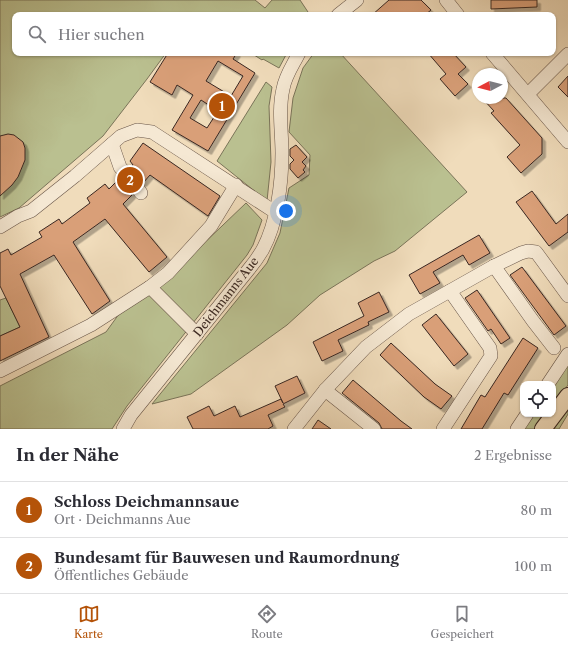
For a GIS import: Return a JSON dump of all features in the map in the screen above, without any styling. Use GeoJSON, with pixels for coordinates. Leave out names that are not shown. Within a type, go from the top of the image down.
{"type":"FeatureCollection","features":[{"type":"Feature","properties":{"kind":"main road"},"geometry":{"type":"LineString","coordinates":[[543,429],[568,396]]}},
{"type":"Feature","properties":{"kind":"street"},"geometry":{"type":"LineString","coordinates":[[342,12],[358,0]]}},
{"type":"Feature","properties":{"kind":"street"},"geometry":{"type":"LineString","coordinates":[[446,0],[456,12]]}},
{"type":"Feature","properties":{"kind":"street"},"geometry":{"type":"LineString","coordinates":[[528,94],[568,54]]}},
{"type":"Feature","properties":{"kind":"street","name":"Deichmanns Aue"},"geometry":{"type":"LineString","coordinates":[[122,429],[131,415],[249,270],[263,248],[270,231],[275,212],[280,181],[282,154],[281,105],[283,89],[288,73],[297,56]]}},
{"type":"Feature","properties":{"kind":"street"},"geometry":{"type":"LineString","coordinates":[[495,56],[568,142]]}},
{"type":"Feature","properties":{"kind":"street"},"geometry":{"type":"LineString","coordinates":[[0,228],[18,216],[31,210],[76,176],[121,136],[137,130],[152,132],[236,185],[275,212]]}},
{"type":"Feature","properties":{"kind":"street"},"geometry":{"type":"LineString","coordinates":[[112,144],[120,167],[125,173]]}},
{"type":"Feature","properties":{"kind":"street"},"geometry":{"type":"LineString","coordinates":[[0,371],[87,328],[150,287],[168,273],[211,226],[236,185]]}},
{"type":"Feature","properties":{"kind":"street"},"geometry":{"type":"LineString","coordinates":[[294,429],[325,390],[366,346],[410,314],[494,266],[521,253],[528,251],[536,252],[568,296]]}},
{"type":"Feature","properties":{"kind":"street"},"geometry":{"type":"LineString","coordinates":[[494,266],[554,348]]}},
{"type":"Feature","properties":{"kind":"street"},"geometry":{"type":"LineString","coordinates":[[150,287],[197,334]]}},
{"type":"Feature","properties":{"kind":"street"},"geometry":{"type":"LineString","coordinates":[[443,429],[491,356],[490,348],[450,291]]}},
{"type":"Feature","properties":{"kind":"street"},"geometry":{"type":"LineString","coordinates":[[550,381],[568,354]]}},
{"type":"Feature","properties":{"kind":"street"},"geometry":{"type":"LineString","coordinates":[[325,390],[374,429]]}},
{"type":"Feature","properties":{"kind":"street"},"geometry":{"type":"LineString","coordinates":[[517,429],[525,417]]}},
{"type":"Feature","properties":{"kind":"green space"},"geometry":{"type":"Polygon","coordinates":[[[0,0],[255,0],[265,8],[272,0],[300,0],[308,12],[12,12],[12,56],[164,56],[103,136],[19,208],[0,217],[0,0]]]}},
{"type":"Feature","properties":{"kind":"green space"},"geometry":{"type":"Polygon","coordinates":[[[256,56],[285,56],[279,68],[263,59],[262,60],[256,56]]]}},
{"type":"Feature","properties":{"kind":"green space"},"geometry":{"type":"Polygon","coordinates":[[[312,56],[343,56],[467,192],[395,251],[374,261],[320,295],[287,325],[191,394],[152,404],[267,263],[280,233],[289,188],[309,175],[310,155],[289,132],[293,98],[303,68],[312,56]]]}},
{"type":"Feature","properties":{"kind":"green space"},"geometry":{"type":"Polygon","coordinates":[[[266,82],[272,87],[269,106],[271,162],[267,201],[217,161],[266,82]]]}},
{"type":"Feature","properties":{"kind":"green space"},"geometry":{"type":"Polygon","coordinates":[[[246,203],[262,220],[253,245],[247,255],[127,406],[112,429],[0,429],[0,386],[106,332],[119,314],[175,271],[246,203]]]}},
{"type":"Feature","properties":{"kind":"green space"},"geometry":{"type":"Polygon","coordinates":[[[6,298],[20,327],[0,336],[0,300],[6,298]]]}},
{"type":"Feature","properties":{"kind":"green space"},"geometry":{"type":"Polygon","coordinates":[[[568,364],[568,385],[556,401],[556,382],[568,364]]]}},
{"type":"Feature","properties":{"kind":"green space"},"geometry":{"type":"Polygon","coordinates":[[[568,407],[568,414],[559,429],[554,429],[568,407]]]}},
{"type":"Feature","properties":{"kind":"green space"},"geometry":{"type":"Polygon","coordinates":[[[532,417],[544,417],[535,429],[524,429],[532,417]]]}},
{"type":"Feature","properties":{"kind":"building"},"geometry":{"type":"Polygon","coordinates":[[[389,0],[421,0],[431,10],[429,12],[375,12],[389,0]]]}},
{"type":"Feature","properties":{"kind":"building"},"geometry":{"type":"Polygon","coordinates":[[[491,0],[537,0],[537,7],[491,9],[491,0]]]}},
{"type":"Feature","properties":{"kind":"building"},"geometry":{"type":"Polygon","coordinates":[[[166,56],[235,56],[233,59],[255,73],[208,151],[172,130],[193,95],[177,85],[172,95],[150,82],[166,56]],[[218,61],[206,81],[231,96],[243,76],[218,61]],[[201,100],[190,118],[207,128],[218,111],[201,100]]]}},
{"type":"Feature","properties":{"kind":"building"},"geometry":{"type":"Polygon","coordinates":[[[431,56],[456,56],[466,67],[458,74],[468,84],[455,96],[440,79],[446,74],[431,56]]]}},
{"type":"Feature","properties":{"kind":"building"},"geometry":{"type":"Polygon","coordinates":[[[568,76],[568,97],[558,87],[568,76]]]}},
{"type":"Feature","properties":{"kind":"building"},"geometry":{"type":"Polygon","coordinates":[[[508,100],[542,138],[542,154],[521,173],[507,157],[520,145],[491,113],[494,111],[488,104],[508,104],[508,100]]]}},
{"type":"Feature","properties":{"kind":"building"},"geometry":{"type":"Polygon","coordinates":[[[8,134],[14,135],[23,142],[25,148],[25,160],[18,177],[0,196],[0,136],[8,134]]]}},
{"type":"Feature","properties":{"kind":"building"},"geometry":{"type":"Polygon","coordinates":[[[143,143],[220,196],[208,216],[150,175],[143,183],[137,181],[134,182],[130,190],[132,195],[123,204],[167,257],[149,272],[105,219],[73,242],[110,301],[92,314],[54,255],[20,274],[49,337],[0,361],[0,336],[20,327],[0,286],[0,253],[8,249],[11,255],[42,237],[39,232],[59,219],[62,224],[90,203],[87,198],[105,184],[109,189],[119,179],[126,181],[130,179],[133,172],[131,167],[133,165],[130,161],[143,143]]]}},
{"type":"Feature","properties":{"kind":"building"},"geometry":{"type":"Polygon","coordinates":[[[296,145],[307,157],[302,162],[306,166],[303,170],[305,172],[298,178],[290,169],[290,164],[294,160],[290,156],[290,149],[296,145]]]}},
{"type":"Feature","properties":{"kind":"building"},"geometry":{"type":"Polygon","coordinates":[[[532,191],[556,224],[568,214],[568,232],[549,246],[516,202],[532,191]]]}},
{"type":"Feature","properties":{"kind":"building"},"geometry":{"type":"Polygon","coordinates":[[[479,235],[490,253],[469,265],[463,255],[433,272],[440,283],[420,294],[409,275],[479,235]]]}},
{"type":"Feature","properties":{"kind":"building"},"geometry":{"type":"Polygon","coordinates":[[[522,267],[566,326],[554,335],[510,275],[522,267]]]}},
{"type":"Feature","properties":{"kind":"building"},"geometry":{"type":"Polygon","coordinates":[[[477,290],[510,338],[501,344],[491,329],[488,331],[465,298],[477,290]]]}},
{"type":"Feature","properties":{"kind":"building"},"geometry":{"type":"Polygon","coordinates":[[[379,292],[389,312],[368,322],[369,325],[338,340],[343,351],[322,361],[313,342],[364,316],[358,303],[379,292]]]}},
{"type":"Feature","properties":{"kind":"building"},"geometry":{"type":"Polygon","coordinates":[[[436,314],[468,354],[454,366],[422,325],[436,314]]]}},
{"type":"Feature","properties":{"kind":"building"},"geometry":{"type":"Polygon","coordinates":[[[523,338],[538,348],[508,395],[504,393],[482,429],[461,429],[481,395],[485,397],[523,338]]]}},
{"type":"Feature","properties":{"kind":"building"},"geometry":{"type":"Polygon","coordinates":[[[391,343],[435,384],[452,396],[441,409],[424,397],[380,355],[391,343]]]}},
{"type":"Feature","properties":{"kind":"building"},"geometry":{"type":"Polygon","coordinates":[[[297,376],[305,393],[283,404],[285,407],[268,415],[273,426],[268,429],[193,429],[187,417],[209,406],[214,416],[235,406],[240,417],[281,399],[283,403],[275,386],[297,376]]]}},
{"type":"Feature","properties":{"kind":"building"},"geometry":{"type":"Polygon","coordinates":[[[353,380],[412,429],[382,429],[379,423],[342,393],[353,380]]]}},
{"type":"Feature","properties":{"kind":"building"},"geometry":{"type":"Polygon","coordinates":[[[318,420],[331,429],[312,429],[318,420]]]}},
{"type":"Feature","properties":{"kind":"tunnel"},"geometry":{"type":"LineString","coordinates":[[125,173],[138,189]]}},
{"type":"Feature","properties":{"kind":"place","name":"Schloss Deichmannsaue"},"geometry":{"type":"Point","coordinates":[222,106]}},
{"type":"Feature","properties":{"kind":"place","name":"Bundesamt für Bauwesen und Raumordnung"},"geometry":{"type":"Point","coordinates":[130,180]}}]}
